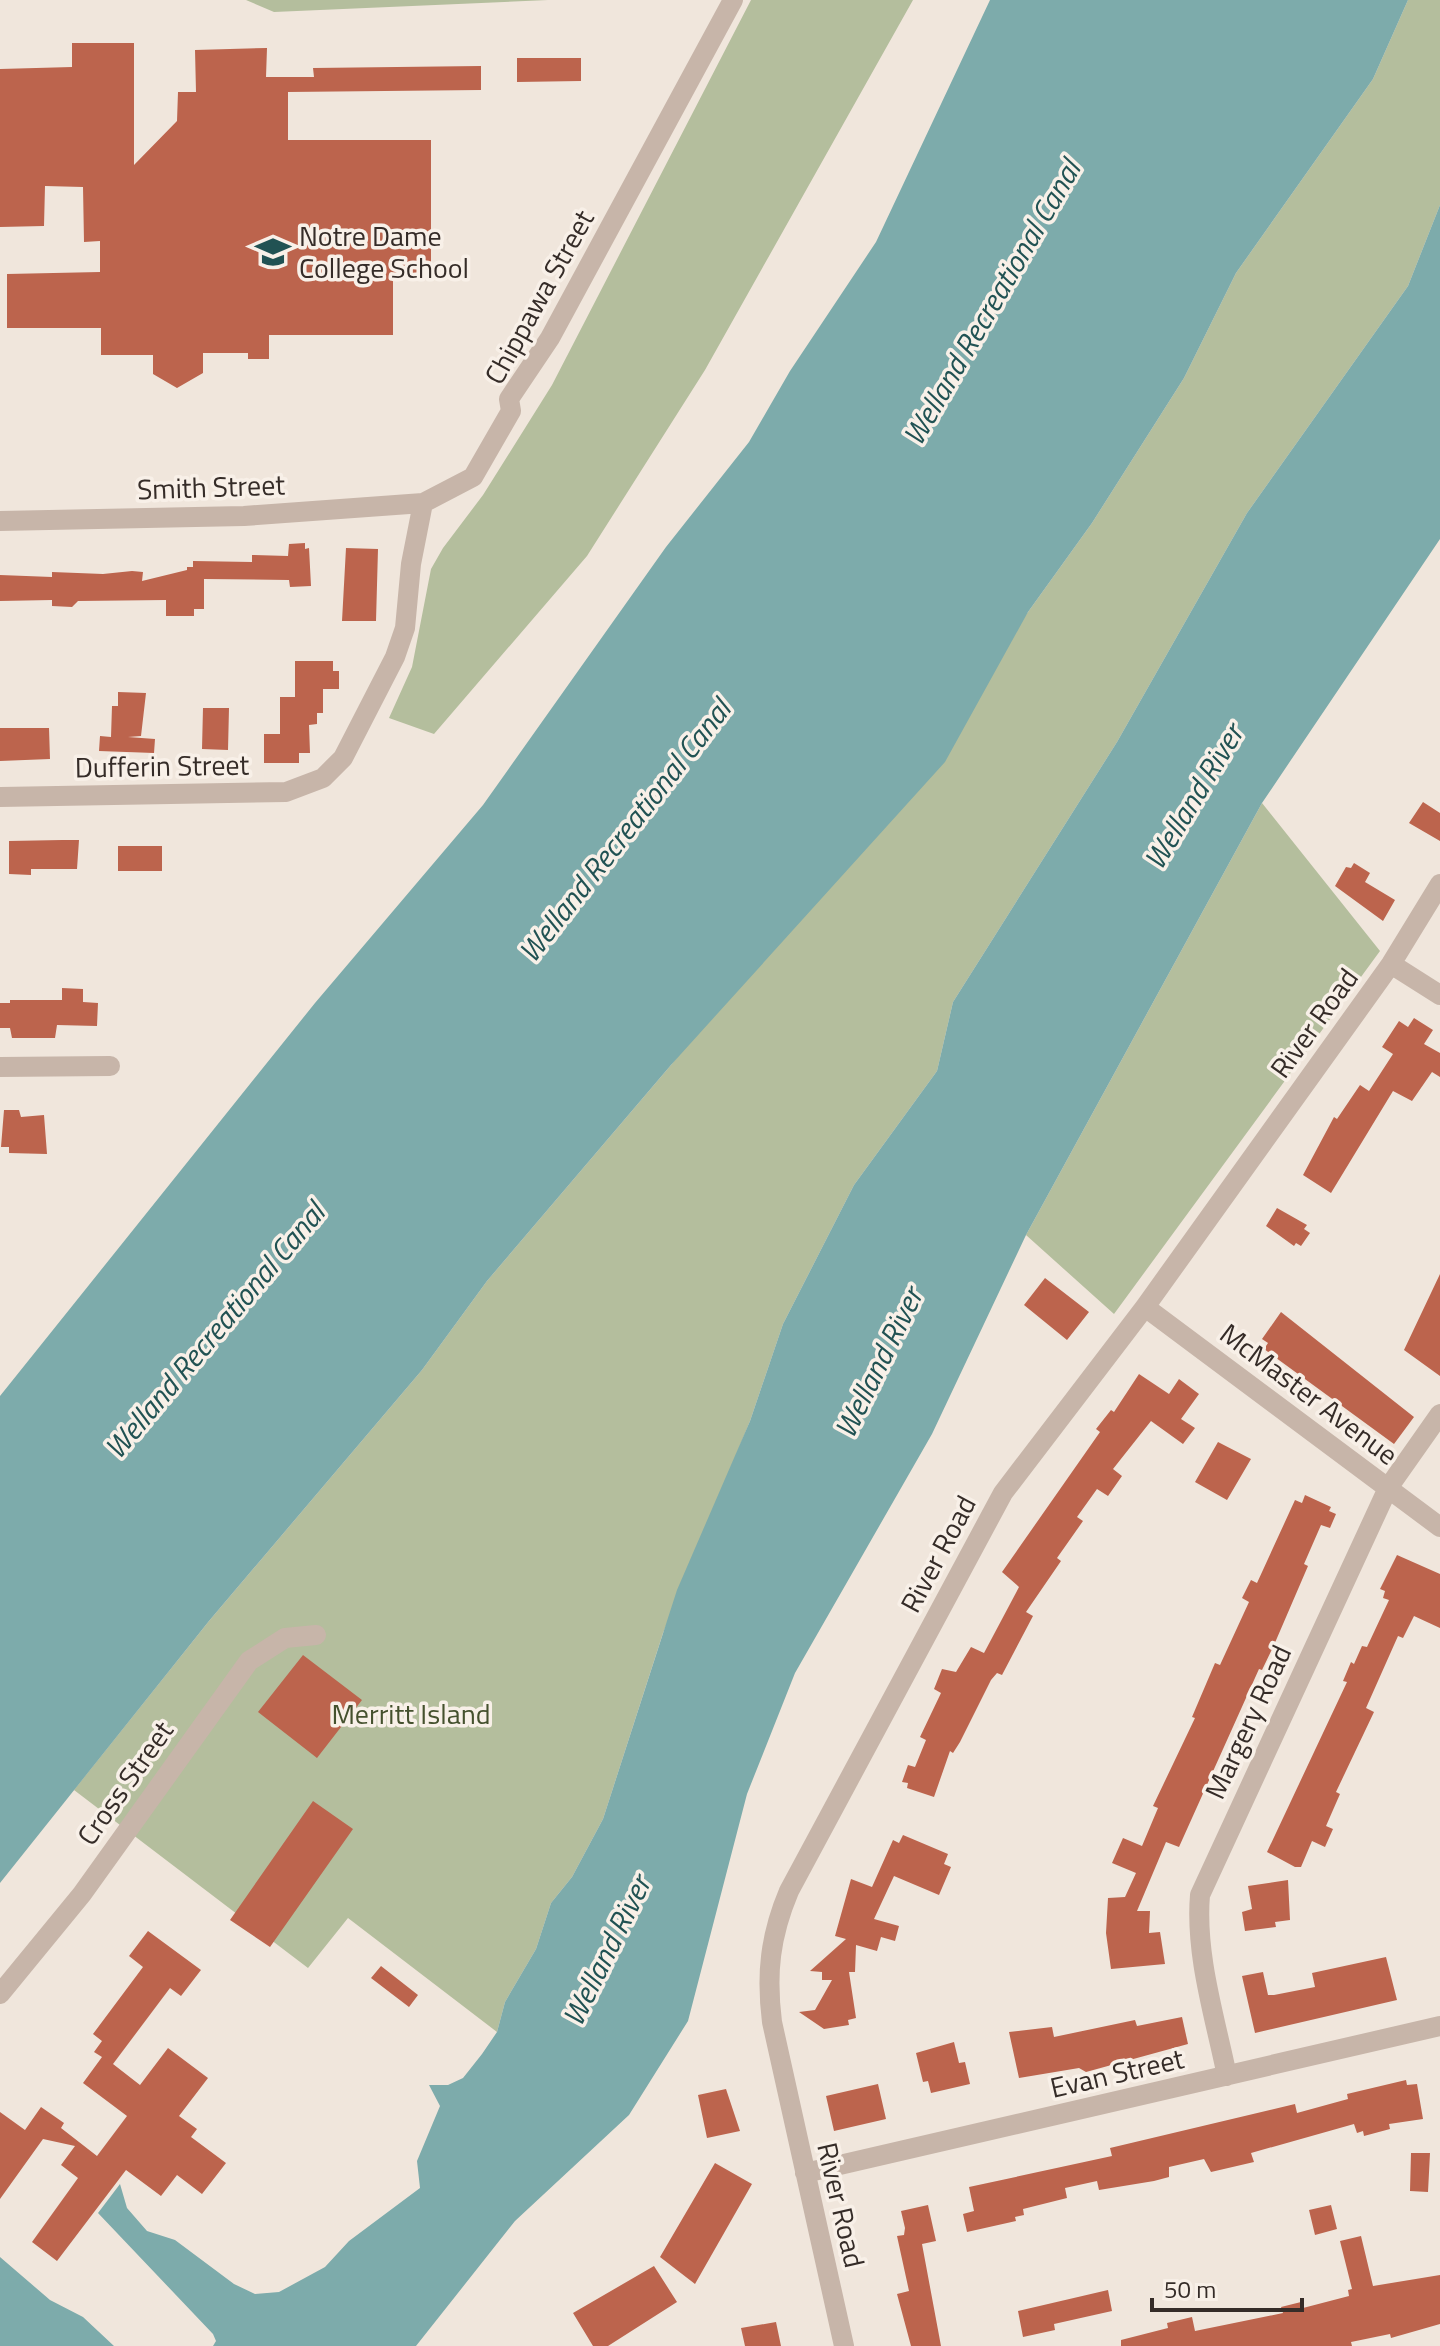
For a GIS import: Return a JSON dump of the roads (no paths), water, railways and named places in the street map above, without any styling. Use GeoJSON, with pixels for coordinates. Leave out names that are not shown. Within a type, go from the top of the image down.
{"type":"FeatureCollection","features":[{"type":"Feature","properties":{"kind":"street","name":"Chippawa Street"},"geometry":{"type":"LineString","coordinates":[[423,503],[473,477],[511,411],[509,399],[550,338],[733,0]]}},
{"type":"Feature","properties":{"kind":"street","name":"Smith Street"},"geometry":{"type":"LineString","coordinates":[[0,521],[244,516],[423,503]]}},
{"type":"Feature","properties":{"kind":"street","name":"Dufferin Street"},"geometry":{"type":"LineString","coordinates":[[0,797],[286,792],[323,778],[343,758],[395,657],[405,628],[411,564],[423,503]]}},
{"type":"Feature","properties":{"kind":"street","name":"River Road"},"geometry":{"type":"LineString","coordinates":[[844,2346],[775,2038],[767,1982],[769,1950],[776,1920],[983,1526],[1018,1473],[1145,1307],[1391,964],[1440,884]]}},
{"type":"Feature","properties":{"kind":"street"},"geometry":{"type":"LineString","coordinates":[[1391,964],[1440,995]]}},
{"type":"Feature","properties":{"kind":"street"},"geometry":{"type":"LineString","coordinates":[[0,1067],[110,1066]]}},
{"type":"Feature","properties":{"kind":"street","name":"McMaster Avenue"},"geometry":{"type":"LineString","coordinates":[[1145,1307],[1440,1527]]}},
{"type":"Feature","properties":{"kind":"street","name":"Margery Road"},"geometry":{"type":"LineString","coordinates":[[1227,2076],[1202,1952],[1198,1920],[1200,1895],[1388,1488],[1440,1414]]}},
{"type":"Feature","properties":{"kind":"street","name":"Cross Street"},"geometry":{"type":"LineString","coordinates":[[0,1994],[82,1894],[249,1661],[285,1638],[316,1635]]}},
{"type":"Feature","properties":{"kind":"street","name":"Evan Street"},"geometry":{"type":"LineString","coordinates":[[805,2173],[1440,2026]]}},
{"type":"Feature","properties":{"kind":"water","name":"Welland Recreational Canal"},"geometry":{"type":"Polygon","coordinates":[[[990,0],[1408,0],[1373,79],[1236,273],[1184,378],[1092,523],[1028,612],[945,762],[671,1065],[487,1281],[422,1370],[209,1621],[0,1883],[0,1396],[315,1003],[483,805],[666,547],[749,442],[790,371],[876,242],[990,0]]]}},
{"type":"Feature","properties":{"kind":"water","name":"Welland River"},"geometry":{"type":"Polygon","coordinates":[[[1440,205],[1440,539],[1262,803],[1026,1235],[932,1434],[795,1673],[747,1794],[688,2021],[629,2115],[515,2221],[416,2346],[213,2346],[216,2341],[213,2334],[98,2213],[120,2184],[127,2208],[147,2231],[175,2240],[234,2284],[255,2294],[279,2292],[325,2267],[349,2241],[420,2188],[417,2161],[440,2106],[429,2085],[448,2085],[463,2078],[497,2032],[505,2002],[536,1949],[551,1903],[572,1877],[603,1819],[677,1590],[750,1421],[783,1324],[854,1185],[937,1071],[953,1002],[1117,742],[1247,513],[1408,286],[1440,205]]]}},
{"type":"Feature","properties":{"kind":"water"},"geometry":{"type":"Polygon","coordinates":[[[0,2257],[50,2300],[83,2317],[114,2346],[0,2346],[0,2257]]]}},
{"type":"Feature","properties":{"kind":"place","name":"Notre Dame College School"},"geometry":{"type":"Point","coordinates":[273,252]}},
{"type":"Feature","properties":{"kind":"park label","name":"Merritt Island"},"geometry":{"type":"Point","coordinates":[411,1714]}}]}
